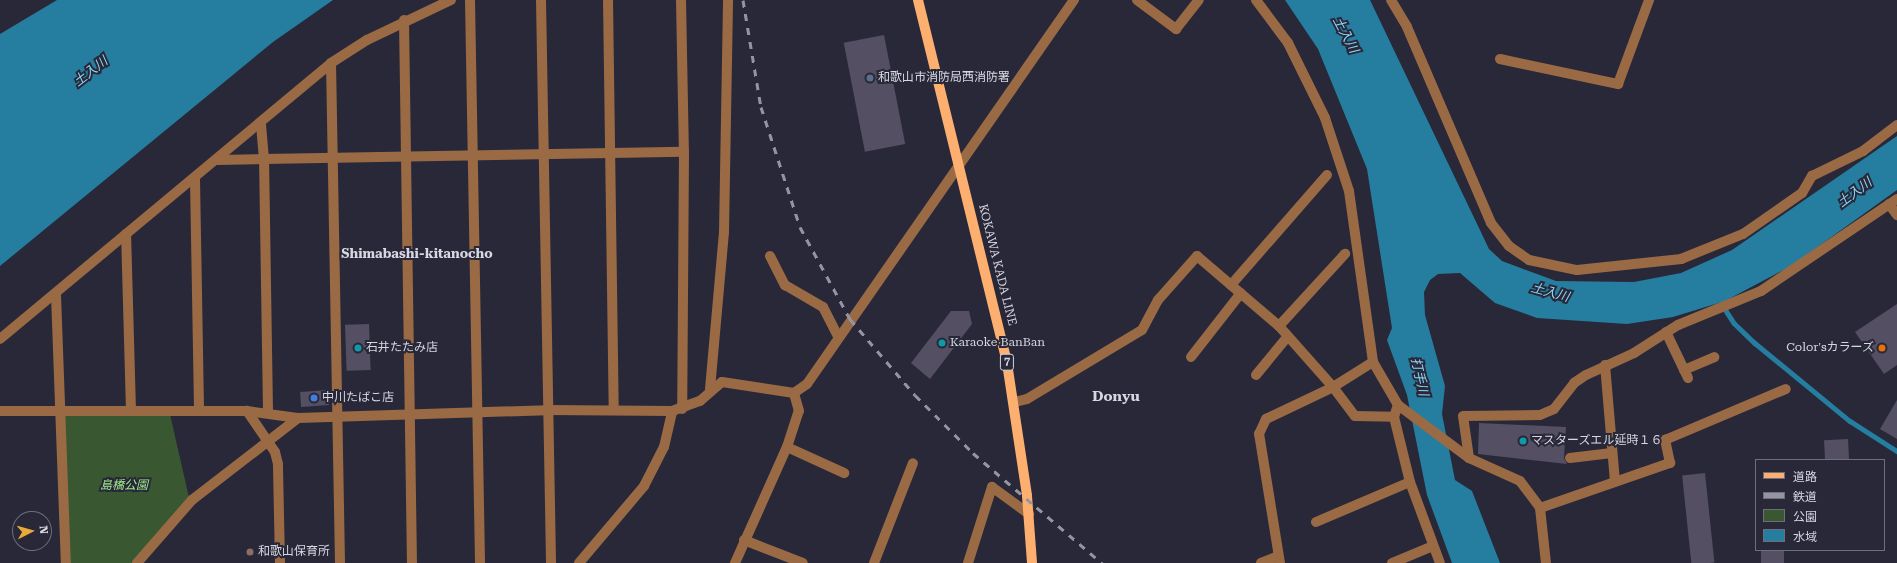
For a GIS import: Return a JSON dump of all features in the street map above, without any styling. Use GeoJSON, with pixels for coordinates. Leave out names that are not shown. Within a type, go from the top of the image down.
{"type":"FeatureCollection","features":[{"type":"Feature","properties":{"kind":"main road","name":"KOKAWA KADA LINE"},"geometry":{"type":"LineString","coordinates":[[918,0],[1015,402],[1029,514],[1032,563]]}},
{"type":"Feature","properties":{"kind":"street"},"geometry":{"type":"LineString","coordinates":[[0,339],[56,295],[126,234],[196,179],[331,63],[404,20],[451,0]]}},
{"type":"Feature","properties":{"kind":"street"},"geometry":{"type":"LineString","coordinates":[[470,0],[474,157],[480,563]]}},
{"type":"Feature","properties":{"kind":"street"},"geometry":{"type":"LineString","coordinates":[[541,0],[542,154],[550,563]]}},
{"type":"Feature","properties":{"kind":"street"},"geometry":{"type":"LineString","coordinates":[[608,0],[614,410]]}},
{"type":"Feature","properties":{"kind":"street"},"geometry":{"type":"LineString","coordinates":[[579,563],[644,486],[664,447],[677,410],[684,152],[681,0]]}},
{"type":"Feature","properties":{"kind":"street"},"geometry":{"type":"LineString","coordinates":[[710,389],[724,232],[728,0]]}},
{"type":"Feature","properties":{"kind":"street"},"geometry":{"type":"LineString","coordinates":[[0,411],[268,411],[298,418],[337,415],[477,411],[677,410],[700,401],[710,389],[722,382],[736,382],[794,393],[807,384],[838,337],[1074,0]]}},
{"type":"Feature","properties":{"kind":"street"},"geometry":{"type":"LineString","coordinates":[[1137,0],[1176,29],[1199,0]]}},
{"type":"Feature","properties":{"kind":"street"},"geometry":{"type":"LineString","coordinates":[[1256,0],[1288,43],[1325,118],[1349,190],[1373,362],[1398,405],[1469,458],[1520,481],[1540,508],[1546,563]]}},
{"type":"Feature","properties":{"kind":"street"},"geometry":{"type":"LineString","coordinates":[[1391,0],[1407,27],[1491,223],[1509,246],[1529,260],[1577,270],[1681,259],[1743,234],[1802,192],[1812,176],[1864,151],[1897,125]]}},
{"type":"Feature","properties":{"kind":"street"},"geometry":{"type":"LineString","coordinates":[[1500,59],[1618,84],[1649,0]]}},
{"type":"Feature","properties":{"kind":"street"},"geometry":{"type":"LineString","coordinates":[[404,20],[412,563]]}},
{"type":"Feature","properties":{"kind":"street"},"geometry":{"type":"LineString","coordinates":[[331,63],[340,563]]}},
{"type":"Feature","properties":{"kind":"street"},"geometry":{"type":"LineString","coordinates":[[261,123],[264,159],[268,411]]}},
{"type":"Feature","properties":{"kind":"street"},"geometry":{"type":"LineString","coordinates":[[218,160],[474,157],[542,154],[684,152]]}},
{"type":"Feature","properties":{"kind":"street"},"geometry":{"type":"LineString","coordinates":[[1231,285],[1327,175]]}},
{"type":"Feature","properties":{"kind":"street"},"geometry":{"type":"LineString","coordinates":[[196,179],[198,410]]}},
{"type":"Feature","properties":{"kind":"street"},"geometry":{"type":"LineString","coordinates":[[1469,458],[1463,416],[1540,415],[1554,409],[1574,383],[1605,366],[1634,353],[1666,332],[1761,291],[1893,202],[1897,216]]}},
{"type":"Feature","properties":{"kind":"street"},"geometry":{"type":"LineString","coordinates":[[126,234],[131,411]]}},
{"type":"Feature","properties":{"kind":"street"},"geometry":{"type":"LineString","coordinates":[[1279,326],[1345,254]]}},
{"type":"Feature","properties":{"kind":"street"},"geometry":{"type":"LineString","coordinates":[[770,256],[785,285],[823,307],[838,337]]}},
{"type":"Feature","properties":{"kind":"street"},"geometry":{"type":"LineString","coordinates":[[1015,402],[1027,400],[1142,330],[1158,300],[1197,256],[1279,326],[1333,387],[1355,416],[1394,417]]}},
{"type":"Feature","properties":{"kind":"street"},"geometry":{"type":"LineString","coordinates":[[1191,357],[1241,293]]}},
{"type":"Feature","properties":{"kind":"street"},"geometry":{"type":"LineString","coordinates":[[56,295],[62,411],[66,563]]}},
{"type":"Feature","properties":{"kind":"street"},"geometry":{"type":"LineString","coordinates":[[1666,332],[1686,374],[1714,357]]}},
{"type":"Feature","properties":{"kind":"street"},"geometry":{"type":"LineString","coordinates":[[1256,375],[1288,336]]}},
{"type":"Feature","properties":{"kind":"street"},"geometry":{"type":"LineString","coordinates":[[1261,563],[1279,559],[1259,434],[1266,419],[1333,387],[1373,362]]}},
{"type":"Feature","properties":{"kind":"street"},"geometry":{"type":"LineString","coordinates":[[1605,366],[1615,482]]}},
{"type":"Feature","properties":{"kind":"street"},"geometry":{"type":"LineString","coordinates":[[1540,508],[1670,463],[1665,440],[1786,389]]}},
{"type":"Feature","properties":{"kind":"street"},"geometry":{"type":"LineString","coordinates":[[735,563],[787,447],[799,411],[794,393]]}},
{"type":"Feature","properties":{"kind":"street"},"geometry":{"type":"LineString","coordinates":[[1398,405],[1394,417],[1410,482],[1440,563]]}},
{"type":"Feature","properties":{"kind":"street"},"geometry":{"type":"LineString","coordinates":[[247,411],[268,441],[278,464],[280,563]]}},
{"type":"Feature","properties":{"kind":"street"},"geometry":{"type":"LineString","coordinates":[[137,563],[192,500],[298,418]]}},
{"type":"Feature","properties":{"kind":"street"},"geometry":{"type":"LineString","coordinates":[[787,447],[844,473]]}},
{"type":"Feature","properties":{"kind":"street"},"geometry":{"type":"LineString","coordinates":[[1570,458],[1612,453]]}},
{"type":"Feature","properties":{"kind":"street"},"geometry":{"type":"LineString","coordinates":[[874,563],[913,463]]}},
{"type":"Feature","properties":{"kind":"street"},"geometry":{"type":"LineString","coordinates":[[1316,522],[1410,482]]}},
{"type":"Feature","properties":{"kind":"street"},"geometry":{"type":"LineString","coordinates":[[968,563],[992,488],[1029,514]]}},
{"type":"Feature","properties":{"kind":"street"},"geometry":{"type":"LineString","coordinates":[[744,540],[803,563]]}},
{"type":"Feature","properties":{"kind":"street"},"geometry":{"type":"LineString","coordinates":[[1392,563],[1433,546]]}},
{"type":"Feature","properties":{"kind":"green space","name":"島橋公園"},"geometry":{"type":"Polygon","coordinates":[[[169,410],[190,502],[138,563],[66,563],[62,411],[169,410]]]}},
{"type":"Feature","properties":{"kind":"water","name":"土入川"},"geometry":{"type":"Polygon","coordinates":[[[57,0],[333,0],[273,42],[0,266],[0,34],[57,0]]]}},
{"type":"Feature","properties":{"kind":"water"},"geometry":{"type":"Polygon","coordinates":[[[1285,0],[1370,0],[1489,249],[1502,261],[1556,281],[1634,282],[1681,273],[1732,250],[1897,136],[1897,190],[1791,266],[1725,301],[1673,317],[1627,324],[1537,318],[1495,303],[1460,273],[1438,274],[1430,280],[1424,292],[1425,315],[1445,386],[1442,414],[1455,480],[1472,491],[1500,563],[1452,563],[1427,495],[1407,395],[1387,340],[1392,328],[1367,169],[1318,49],[1285,0]]]}},
{"type":"Feature","properties":{"kind":"building"},"geometry":{"type":"Polygon","coordinates":[[[884,35],[905,144],[865,152],[844,43],[884,35]]]}},
{"type":"Feature","properties":{"kind":"building","name":"Color'sカラーズ"},"geometry":{"type":"Polygon","coordinates":[[[1897,304],[1897,365],[1884,374],[1855,332],[1897,304]]]}},
{"type":"Feature","properties":{"kind":"building","name":"Karaoke BanBan"},"geometry":{"type":"Polygon","coordinates":[[[951,311],[969,311],[972,324],[930,379],[911,363],[951,311]]]}},
{"type":"Feature","properties":{"kind":"building","name":"石井たたみ店"},"geometry":{"type":"Polygon","coordinates":[[[369,324],[371,370],[347,371],[345,325],[369,324]]]}},
{"type":"Feature","properties":{"kind":"building","name":"中川たばこ店"},"geometry":{"type":"Polygon","coordinates":[[[328,390],[329,405],[301,407],[300,392],[328,390]]]}},
{"type":"Feature","properties":{"kind":"building"},"geometry":{"type":"Polygon","coordinates":[[[1897,400],[1897,439],[1880,429],[1897,400]]]}},
{"type":"Feature","properties":{"kind":"building","name":"マスターズエル延時１６"},"geometry":{"type":"Polygon","coordinates":[[[1479,423],[1566,427],[1564,458],[1567,464],[1478,454],[1479,423]]]}},
{"type":"Feature","properties":{"kind":"building"},"geometry":{"type":"Polygon","coordinates":[[[1848,439],[1849,459],[1825,459],[1824,440],[1848,439]]]}},
{"type":"Feature","properties":{"kind":"building"},"geometry":{"type":"Polygon","coordinates":[[[1705,473],[1714,563],[1691,563],[1682,475],[1705,473]]]}},
{"type":"Feature","properties":{"kind":"building"},"geometry":{"type":"Polygon","coordinates":[[[1761,551],[1784,551],[1784,563],[1761,563],[1761,551]]]}},
{"type":"Feature","properties":{"kind":"waterway"},"geometry":{"type":"LineString","coordinates":[[1723,306],[1734,323],[1755,343],[1850,421],[1897,451]]}},
{"type":"Feature","properties":{"kind":"railway"},"geometry":{"type":"LineString","coordinates":[[743,0],[761,107],[800,227],[850,319],[915,395],[973,453],[1102,563]]}},
{"type":"Feature","properties":{"kind":"place","name":"和歌山市消防局西消防署"},"geometry":{"type":"Point","coordinates":[870,78]}},
{"type":"Feature","properties":{"kind":"place","name":"Karaoke BanBan"},"geometry":{"type":"Point","coordinates":[942,343]}},
{"type":"Feature","properties":{"kind":"place","name":"石井たたみ店"},"geometry":{"type":"Point","coordinates":[358,348]}},
{"type":"Feature","properties":{"kind":"place","name":"Color'sカラーズ"},"geometry":{"type":"Point","coordinates":[1882,348]}},
{"type":"Feature","properties":{"kind":"place","name":"中川たばこ店"},"geometry":{"type":"Point","coordinates":[314,398]}},
{"type":"Feature","properties":{"kind":"place","name":"マスターズエル延時１６"},"geometry":{"type":"Point","coordinates":[1523,441]}},
{"type":"Feature","properties":{"kind":"place","name":"和歌山保育所"},"geometry":{"type":"Point","coordinates":[250,552]}},
{"type":"Feature","properties":{"kind":"district","name":"Shimabashi-kitanocho"},"geometry":{"type":"Point","coordinates":[417,254]}},
{"type":"Feature","properties":{"kind":"district","name":"Donyu"},"geometry":{"type":"Point","coordinates":[1116,396]}},
{"type":"Feature","properties":{"kind":"water label","name":"打手川"},"geometry":{"type":"Point","coordinates":[1419,377]}}]}
